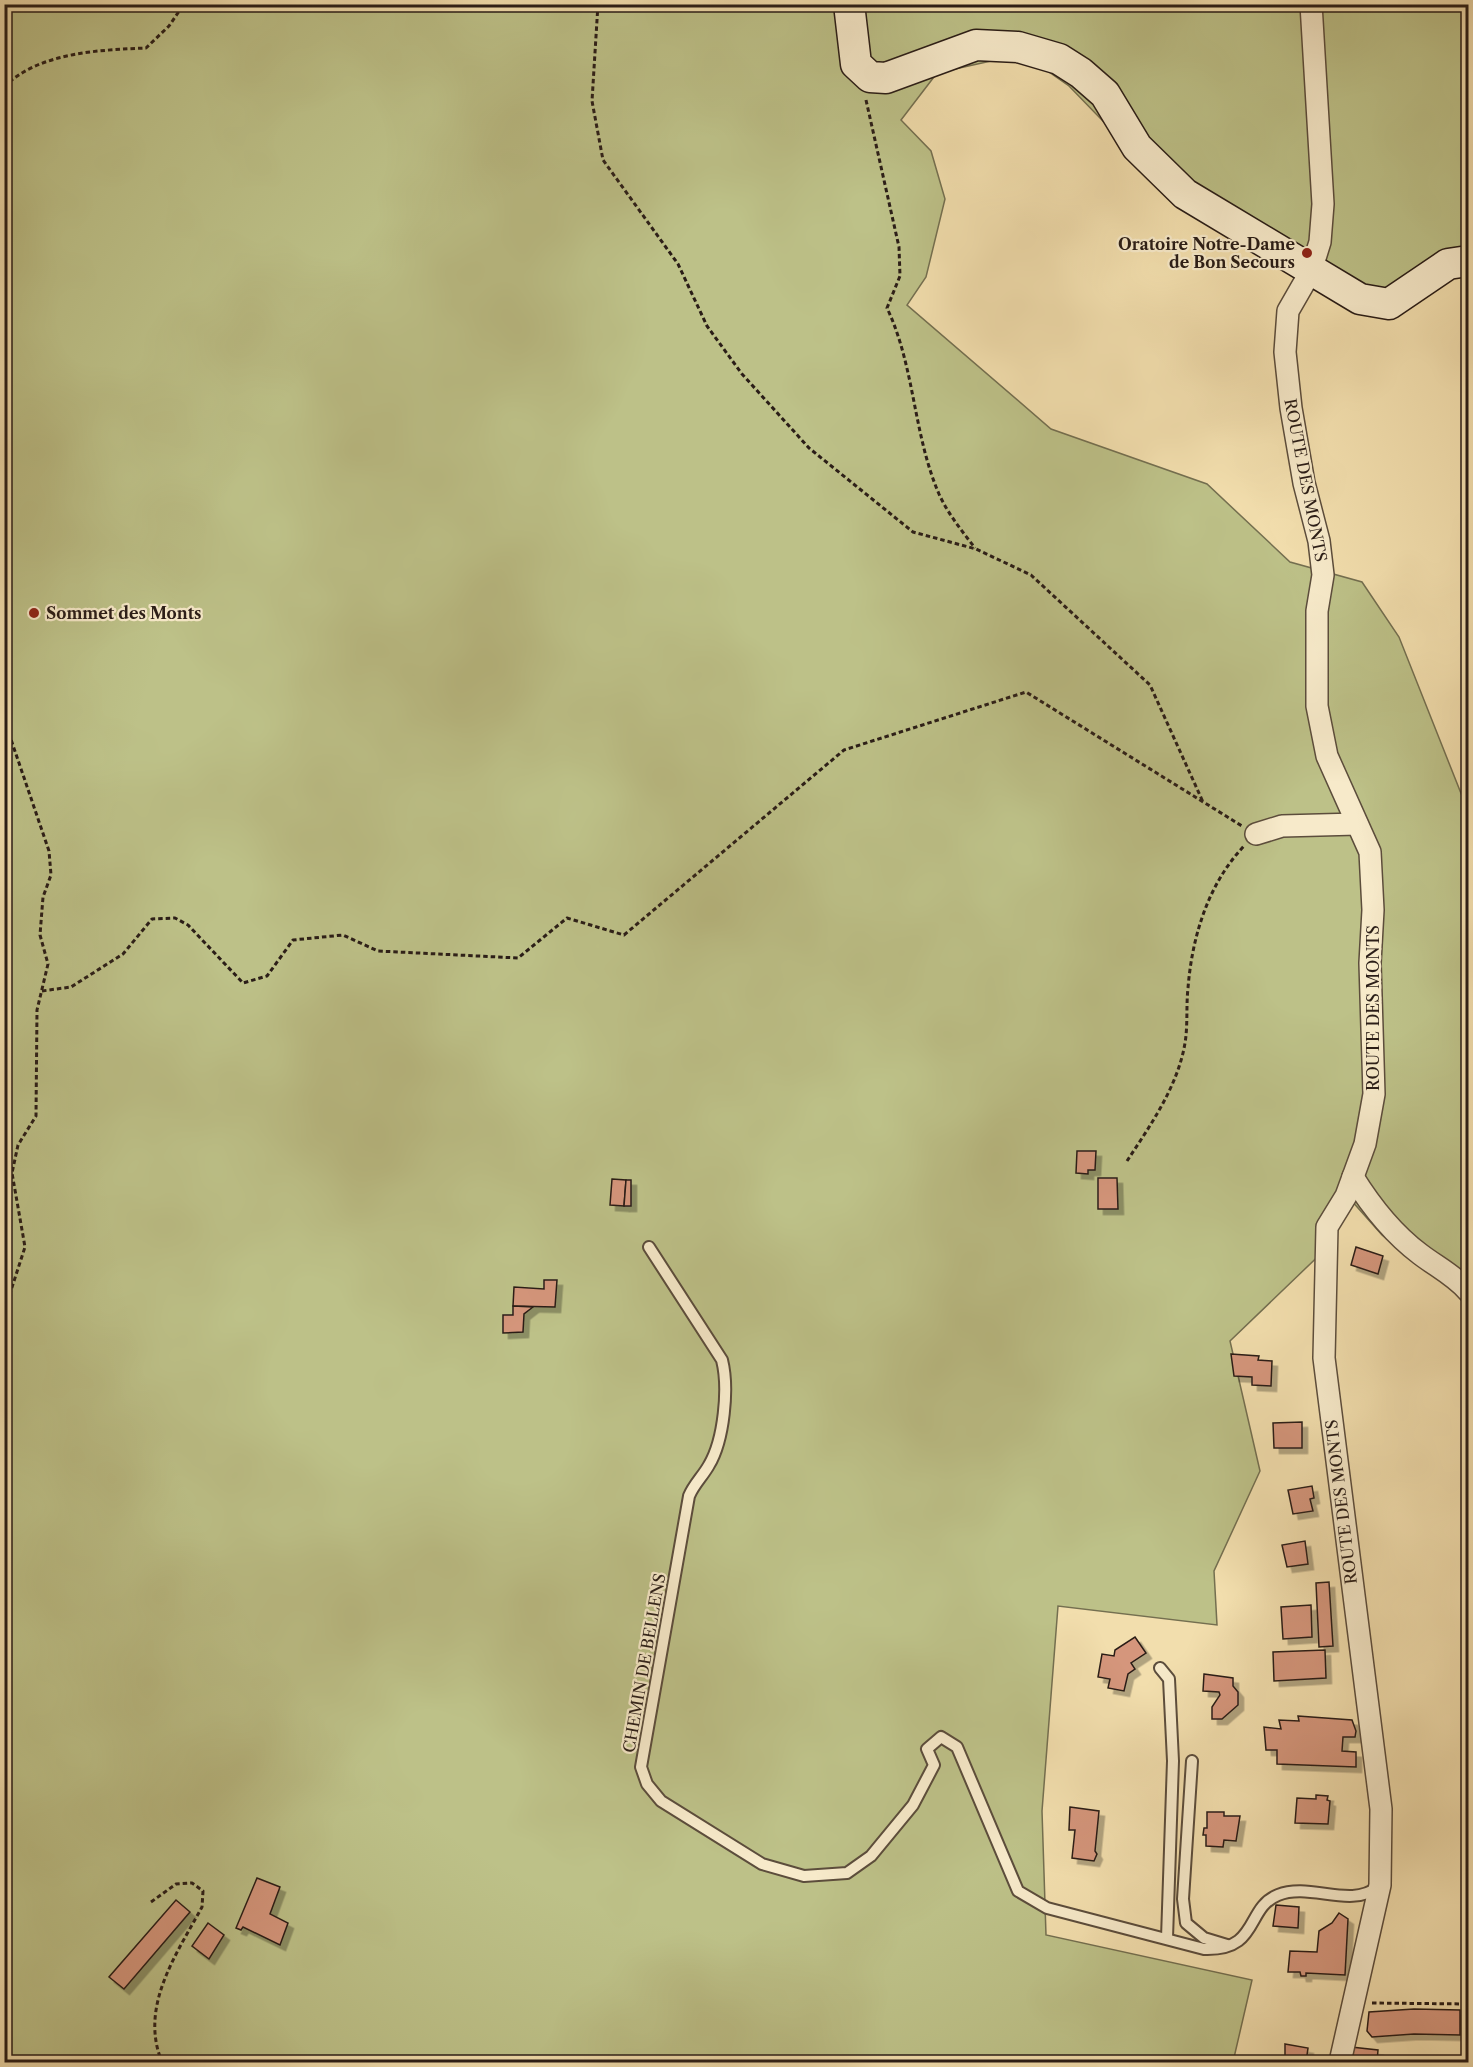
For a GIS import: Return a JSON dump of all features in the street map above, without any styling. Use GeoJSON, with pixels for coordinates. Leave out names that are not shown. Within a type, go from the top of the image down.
{"type":"FeatureCollection","features":[{"type":"Feature","properties":{"kind":"street"},"geometry":{"type":"LineString","coordinates":[[849,4],[856,64],[870,77],[886,78],[976,45],[1018,47],[1059,59],[1081,73],[1105,94],[1137,147],[1185,194],[1267,240],[1311,271],[1360,298],[1389,304],[1448,264],[1468,261]]}},
{"type":"Feature","properties":{"kind":"street","name":"ROUTE DES MONTS"},"geometry":{"type":"LineString","coordinates":[[1311,4],[1323,204],[1320,242],[1311,271],[1288,311],[1285,352],[1291,408],[1304,483],[1319,541],[1323,575],[1317,610],[1317,706],[1327,756],[1370,852],[1374,1094],[1365,1144],[1346,1196],[1328,1227],[1324,1358],[1381,1809],[1380,1885],[1340,2062]]}},
{"type":"Feature","properties":{"kind":"street"},"geometry":{"type":"LineString","coordinates":[[1256,834],[1282,826],[1357,824]]}},
{"type":"Feature","properties":{"kind":"street"},"geometry":{"type":"LineString","coordinates":[[1353,1177],[1374,1210],[1420,1254],[1454,1275],[1468,1291]]}},
{"type":"Feature","properties":{"kind":"lane","name":"CHEMIN DE BELLENS"},"geometry":{"type":"LineString","coordinates":[[649,1247],[722,1360],[727,1378],[717,1446],[710,1465],[693,1486],[689,1496],[641,1767],[647,1784],[661,1801],[762,1864],[804,1876],[847,1873],[871,1856],[913,1805],[934,1765],[927,1749],[941,1737],[957,1747],[1018,1891],[1047,1908],[1204,1949],[1219,1950],[1236,1943]]}},
{"type":"Feature","properties":{"kind":"lane"},"geometry":{"type":"LineString","coordinates":[[1160,1668],[1169,1679],[1173,1761],[1167,1938]]}},
{"type":"Feature","properties":{"kind":"lane"},"geometry":{"type":"LineString","coordinates":[[1192,1761],[1183,1899],[1186,1923],[1204,1938],[1226,1945],[1236,1943],[1247,1934],[1267,1902],[1276,1895],[1310,1892],[1348,1896],[1368,1894],[1380,1885]]}},
{"type":"Feature","properties":{"kind":"path"},"geometry":{"type":"LineString","coordinates":[[4,87],[46,61],[120,49],[146,48],[169,26],[184,4]]}},
{"type":"Feature","properties":{"kind":"path"},"geometry":{"type":"LineString","coordinates":[[598,4],[592,101],[603,160],[678,264],[707,326],[742,374],[809,448],[837,474],[913,532],[976,549],[1031,575],[1150,685],[1203,803]]}},
{"type":"Feature","properties":{"kind":"path"},"geometry":{"type":"LineString","coordinates":[[870,77],[866,105],[878,145],[899,247],[900,276],[887,308],[899,334],[916,416],[939,494],[956,524],[976,549]]}},
{"type":"Feature","properties":{"kind":"path"},"geometry":{"type":"LineString","coordinates":[[42,991],[71,987],[123,954],[152,919],[175,918],[188,925],[243,983],[267,976],[293,940],[343,935],[378,951],[518,958],[567,918],[624,935],[844,750],[1026,692],[1256,834],[1234,857],[1208,898],[1195,942],[1188,987],[1185,1043],[1177,1074],[1127,1161]]}},
{"type":"Feature","properties":{"kind":"path"},"geometry":{"type":"LineString","coordinates":[[4,719],[49,851],[51,875],[43,897],[40,935],[48,964],[37,1010],[36,1116],[18,1145],[12,1173],[25,1247],[4,1312]]}},
{"type":"Feature","properties":{"kind":"path"},"geometry":{"type":"LineString","coordinates":[[4,1338],[10,1380],[4,1396]]}},
{"type":"Feature","properties":{"kind":"path"},"geometry":{"type":"LineString","coordinates":[[151,1902],[176,1884],[192,1883],[203,1891],[202,1907],[157,1997],[153,2026],[162,2062]]}},
{"type":"Feature","properties":{"kind":"path"},"geometry":{"type":"LineString","coordinates":[[1355,2002],[1468,2004]]}},
{"type":"Feature","properties":{"kind":"green space"},"geometry":{"type":"Polygon","coordinates":[[[5,5],[1468,5],[1468,276],[1450,278],[1391,314],[1190,211],[1069,86],[1023,54],[937,73],[901,120],[931,151],[945,199],[926,277],[907,305],[1051,429],[1207,484],[1290,562],[1362,582],[1399,637],[1468,811],[1468,1299],[1411,1259],[1382,1235],[1350,1199],[1333,1242],[1230,1341],[1260,1471],[1214,1571],[1217,1625],[1058,1606],[1042,1811],[1046,1935],[1252,1980],[1233,2062],[5,2062],[5,5]]]}},
{"type":"Feature","properties":{"kind":"building"},"geometry":{"type":"Polygon","coordinates":[[[1077,1151],[1096,1151],[1095,1170],[1088,1170],[1088,1174],[1076,1173],[1077,1151]]]}},
{"type":"Feature","properties":{"kind":"building"},"geometry":{"type":"Polygon","coordinates":[[[1098,1178],[1117,1178],[1118,1209],[1098,1209],[1098,1178]]]}},
{"type":"Feature","properties":{"kind":"building"},"geometry":{"type":"Polygon","coordinates":[[[612,1179],[626,1180],[624,1206],[610,1205],[612,1179]]]}},
{"type":"Feature","properties":{"kind":"building"},"geometry":{"type":"Polygon","coordinates":[[[626,1180],[631,1180],[631,1206],[624,1206],[626,1180]]]}},
{"type":"Feature","properties":{"kind":"building"},"geometry":{"type":"Polygon","coordinates":[[[1356,1247],[1383,1256],[1378,1274],[1351,1265],[1356,1247]]]}},
{"type":"Feature","properties":{"kind":"building"},"geometry":{"type":"Polygon","coordinates":[[[544,1280],[557,1280],[555,1307],[513,1306],[514,1287],[544,1289],[544,1280]]]}},
{"type":"Feature","properties":{"kind":"building"},"geometry":{"type":"Polygon","coordinates":[[[513,1306],[533,1307],[524,1314],[523,1332],[503,1333],[503,1315],[513,1315],[513,1306]]]}},
{"type":"Feature","properties":{"kind":"building"},"geometry":{"type":"Polygon","coordinates":[[[1231,1354],[1259,1356],[1258,1360],[1272,1361],[1271,1386],[1252,1385],[1252,1377],[1234,1376],[1231,1354]]]}},
{"type":"Feature","properties":{"kind":"building"},"geometry":{"type":"Polygon","coordinates":[[[1302,1422],[1302,1448],[1274,1448],[1273,1423],[1302,1422]]]}},
{"type":"Feature","properties":{"kind":"building"},"geometry":{"type":"Polygon","coordinates":[[[1312,1486],[1314,1498],[1310,1499],[1313,1511],[1293,1514],[1288,1490],[1312,1486]]]}},
{"type":"Feature","properties":{"kind":"building"},"geometry":{"type":"Polygon","coordinates":[[[1305,1541],[1308,1564],[1287,1567],[1282,1545],[1305,1541]]]}},
{"type":"Feature","properties":{"kind":"building"},"geometry":{"type":"Polygon","coordinates":[[[1329,1582],[1333,1646],[1319,1647],[1316,1583],[1329,1582]]]}},
{"type":"Feature","properties":{"kind":"building"},"geometry":{"type":"Polygon","coordinates":[[[1311,1605],[1312,1637],[1283,1639],[1281,1607],[1311,1605]]]}},
{"type":"Feature","properties":{"kind":"building"},"geometry":{"type":"Polygon","coordinates":[[[1135,1637],[1146,1653],[1131,1663],[1135,1669],[1128,1674],[1124,1691],[1108,1688],[1110,1679],[1098,1677],[1102,1654],[1114,1656],[1115,1650],[1135,1637]]]}},
{"type":"Feature","properties":{"kind":"building"},"geometry":{"type":"Polygon","coordinates":[[[1325,1650],[1326,1678],[1274,1681],[1273,1652],[1325,1650]]]}},
{"type":"Feature","properties":{"kind":"building"},"geometry":{"type":"Polygon","coordinates":[[[1204,1674],[1233,1678],[1233,1686],[1238,1692],[1238,1705],[1222,1719],[1212,1719],[1212,1707],[1220,1695],[1219,1692],[1203,1691],[1204,1674]]]}},
{"type":"Feature","properties":{"kind":"building"},"geometry":{"type":"Polygon","coordinates":[[[1298,1716],[1352,1720],[1356,1731],[1355,1737],[1343,1737],[1342,1751],[1356,1752],[1356,1767],[1277,1764],[1277,1750],[1266,1750],[1264,1727],[1281,1729],[1279,1720],[1299,1721],[1298,1716]]]}},
{"type":"Feature","properties":{"kind":"building"},"geometry":{"type":"Polygon","coordinates":[[[1316,1795],[1328,1796],[1327,1800],[1330,1801],[1328,1824],[1295,1823],[1297,1798],[1316,1799],[1316,1795]]]}},
{"type":"Feature","properties":{"kind":"building"},"geometry":{"type":"Polygon","coordinates":[[[1070,1807],[1099,1811],[1095,1851],[1097,1854],[1094,1861],[1072,1858],[1075,1830],[1069,1830],[1070,1807]]]}},
{"type":"Feature","properties":{"kind":"building"},"geometry":{"type":"Polygon","coordinates":[[[1207,1812],[1224,1812],[1224,1816],[1240,1816],[1236,1841],[1224,1840],[1223,1847],[1206,1846],[1206,1835],[1203,1835],[1204,1828],[1207,1828],[1207,1812]]]}},
{"type":"Feature","properties":{"kind":"building"},"geometry":{"type":"Polygon","coordinates":[[[257,1878],[280,1887],[270,1914],[288,1923],[280,1945],[243,1927],[241,1930],[236,1928],[257,1878]]]}},
{"type":"Feature","properties":{"kind":"building"},"geometry":{"type":"Polygon","coordinates":[[[176,1900],[190,1912],[124,1989],[109,1977],[176,1900]]]}},
{"type":"Feature","properties":{"kind":"building"},"geometry":{"type":"Polygon","coordinates":[[[1276,1905],[1299,1907],[1298,1928],[1273,1926],[1276,1905]]]}},
{"type":"Feature","properties":{"kind":"building"},"geometry":{"type":"Polygon","coordinates":[[[1339,1913],[1348,1919],[1345,1975],[1306,1973],[1306,1976],[1301,1976],[1300,1972],[1288,1972],[1290,1951],[1317,1952],[1319,1931],[1332,1923],[1339,1913]]]}},
{"type":"Feature","properties":{"kind":"building"},"geometry":{"type":"Polygon","coordinates":[[[208,1923],[224,1935],[209,1959],[192,1946],[208,1923]]]}},
{"type":"Feature","properties":{"kind":"building"},"geometry":{"type":"Polygon","coordinates":[[[1414,2009],[1460,2010],[1460,2035],[1414,2034],[1372,2037],[1367,2031],[1369,2012],[1414,2009]]]}},
{"type":"Feature","properties":{"kind":"building"},"geometry":{"type":"Polygon","coordinates":[[[1285,2044],[1308,2048],[1306,2062],[1285,2062],[1285,2044]]]}},
{"type":"Feature","properties":{"kind":"building"},"geometry":{"type":"Polygon","coordinates":[[[1351,2047],[1378,2050],[1377,2062],[1350,2062],[1351,2047]]]}},
{"type":"Feature","properties":{"kind":"place","name":"Oratoire Notre-Dame de Bon Secours"},"geometry":{"type":"Point","coordinates":[1307,253]}},
{"type":"Feature","properties":{"kind":"place","name":"Sommet des Monts"},"geometry":{"type":"Point","coordinates":[34,613]}}]}
